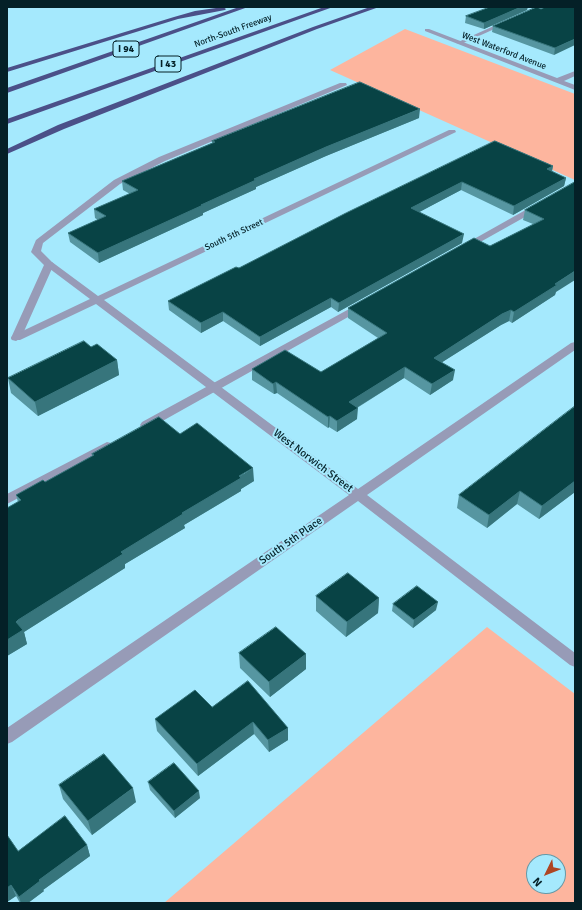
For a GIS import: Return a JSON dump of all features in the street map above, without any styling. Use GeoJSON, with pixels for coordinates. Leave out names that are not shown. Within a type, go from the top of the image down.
{"type":"FeatureCollection","features":[{"type":"Feature","properties":{"kind":"highway"},"geometry":{"type":"LineString","coordinates":[[7,70],[189,14],[236,7]]}},
{"type":"Feature","properties":{"kind":"highway","name":"North-South Freeway"},"geometry":{"type":"LineString","coordinates":[[7,91],[245,7]]}},
{"type":"Feature","properties":{"kind":"highway","name":"North-South Freeway"},"geometry":{"type":"LineString","coordinates":[[7,122],[330,7]]}},
{"type":"Feature","properties":{"kind":"highway"},"geometry":{"type":"LineString","coordinates":[[7,152],[61,127],[315,28],[376,7]]}},
{"type":"Feature","properties":{"kind":"street"},"geometry":{"type":"LineString","coordinates":[[459,42],[515,19]]}},
{"type":"Feature","properties":{"kind":"street","name":"West Waterford Avenue"},"geometry":{"type":"LineString","coordinates":[[427,30],[575,88]]}},
{"type":"Feature","properties":{"kind":"street"},"geometry":{"type":"LineString","coordinates":[[558,81],[575,73]]}},
{"type":"Feature","properties":{"kind":"street","name":"West Norwich Street"},"geometry":{"type":"LineString","coordinates":[[343,85],[162,159],[117,182],[39,242],[36,252],[49,264],[358,495],[575,661]]}},
{"type":"Feature","properties":{"kind":"street","name":"South 5th Street"},"geometry":{"type":"LineString","coordinates":[[49,264],[16,338],[452,132]]}},
{"type":"Feature","properties":{"kind":"street"},"geometry":{"type":"LineString","coordinates":[[456,252],[545,202]]}},
{"type":"Feature","properties":{"kind":"street"},"geometry":{"type":"LineString","coordinates":[[138,429],[373,298]]}},
{"type":"Feature","properties":{"kind":"street","name":"South 5th Place"},"geometry":{"type":"LineString","coordinates":[[7,737],[575,345]]}},
{"type":"Feature","properties":{"kind":"street"},"geometry":{"type":"LineString","coordinates":[[7,500],[117,441]]}},
{"type":"Feature","properties":{"kind":"shaded area"},"geometry":{"type":"Polygon","coordinates":[[[405,29],[575,94],[575,180],[330,70],[405,29]]]}},
{"type":"Feature","properties":{"kind":"shaded area"},"geometry":{"type":"Polygon","coordinates":[[[487,627],[575,694],[575,903],[164,903],[487,627]]]}},
{"type":"Feature","properties":{"kind":"building"},"geometry":{"type":"Polygon","coordinates":[[[490,7],[521,7],[484,23],[466,16],[490,7]]]}},
{"type":"Feature","properties":{"kind":"building"},"geometry":{"type":"Polygon","coordinates":[[[537,7],[541,9],[545,7],[575,7],[575,39],[555,48],[493,26],[537,7]]]}},
{"type":"Feature","properties":{"kind":"building"},"geometry":{"type":"Polygon","coordinates":[[[360,82],[420,109],[326,147],[254,179],[256,180],[98,253],[68,233],[106,216],[94,209],[138,190],[122,181],[215,142],[212,141],[360,82]]]}},
{"type":"Feature","properties":{"kind":"building"},"geometry":{"type":"Polygon","coordinates":[[[495,141],[553,166],[547,169],[566,178],[514,206],[462,182],[411,208],[464,234],[339,303],[331,298],[260,337],[223,312],[201,323],[168,301],[236,267],[239,268],[346,213],[495,141]]]}},
{"type":"Feature","properties":{"kind":"building"},"geometry":{"type":"Polygon","coordinates":[[[575,182],[575,271],[555,284],[557,285],[514,312],[511,310],[502,314],[434,358],[455,370],[432,384],[405,367],[349,402],[358,408],[337,421],[330,416],[328,417],[276,382],[273,384],[252,369],[285,350],[321,372],[387,333],[348,308],[474,238],[490,246],[544,219],[525,210],[575,182]]]}},
{"type":"Feature","properties":{"kind":"building"},"geometry":{"type":"Polygon","coordinates":[[[84,341],[91,347],[97,344],[117,360],[35,402],[8,378],[84,341]]]}},
{"type":"Feature","properties":{"kind":"building"},"geometry":{"type":"Polygon","coordinates":[[[574,407],[575,481],[542,506],[520,491],[489,515],[459,495],[574,407]]]}},
{"type":"Feature","properties":{"kind":"building"},"geometry":{"type":"Polygon","coordinates":[[[159,417],[180,434],[197,423],[253,468],[239,476],[241,478],[182,513],[183,514],[121,552],[123,554],[18,620],[16,622],[23,630],[7,640],[7,508],[21,500],[16,495],[43,480],[45,482],[159,417]]]}},
{"type":"Feature","properties":{"kind":"building"},"geometry":{"type":"Polygon","coordinates":[[[348,573],[379,598],[347,622],[316,596],[348,573]]]}},
{"type":"Feature","properties":{"kind":"building"},"geometry":{"type":"Polygon","coordinates":[[[417,586],[438,602],[414,620],[393,604],[417,586]]]}},
{"type":"Feature","properties":{"kind":"building"},"geometry":{"type":"Polygon","coordinates":[[[276,627],[306,654],[269,682],[239,653],[276,627]]]}},
{"type":"Feature","properties":{"kind":"building"},"geometry":{"type":"Polygon","coordinates":[[[248,681],[288,728],[268,740],[253,722],[197,764],[155,719],[195,690],[212,707],[248,681]]]}},
{"type":"Feature","properties":{"kind":"building"},"geometry":{"type":"Polygon","coordinates":[[[104,754],[133,788],[88,821],[59,785],[104,754]]]}},
{"type":"Feature","properties":{"kind":"building"},"geometry":{"type":"Polygon","coordinates":[[[174,763],[199,791],[174,811],[148,782],[174,763]]]}},
{"type":"Feature","properties":{"kind":"building"},"geometry":{"type":"Polygon","coordinates":[[[65,816],[87,845],[39,880],[40,881],[19,897],[11,885],[7,888],[7,835],[18,851],[65,816]]]}}]}
